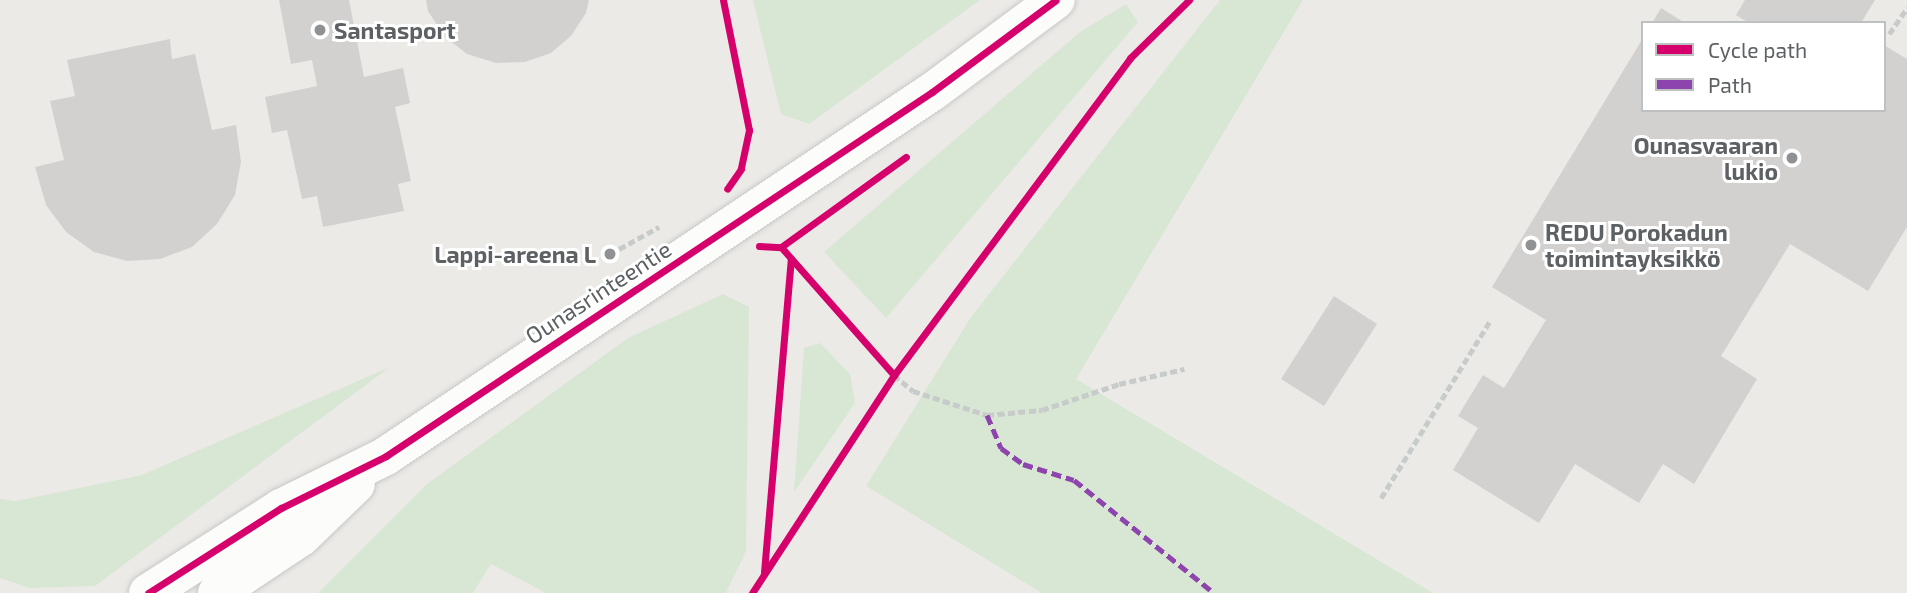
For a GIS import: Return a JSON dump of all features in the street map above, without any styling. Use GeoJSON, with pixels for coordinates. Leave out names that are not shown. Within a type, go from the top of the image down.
{"type":"FeatureCollection","features":[{"type":"Feature","properties":{"kind":"street","name":"Ounasrinteentie"},"geometry":{"type":"LineString","coordinates":[[148,593],[281,508],[386,456],[932,92],[1056,0]]}},
{"type":"Feature","properties":{"kind":"street","name":"Ounasrinteentie"},"geometry":{"type":"LineString","coordinates":[[217,593],[301,537],[386,456]]}},
{"type":"Feature","properties":{"kind":"path"},"geometry":{"type":"LineString","coordinates":[[1889,34],[1907,8]]}},
{"type":"Feature","properties":{"kind":"path"},"geometry":{"type":"LineString","coordinates":[[1381,498],[1490,321]]}},
{"type":"Feature","properties":{"kind":"path"},"geometry":{"type":"LineString","coordinates":[[886,386],[902,364]]}},
{"type":"Feature","properties":{"kind":"path"},"geometry":{"type":"LineString","coordinates":[[885,365],[914,391],[987,415],[1042,410],[1119,383],[1184,369]]}},
{"type":"Feature","properties":{"kind":"green space"},"geometry":{"type":"Polygon","coordinates":[[[753,0],[980,0],[809,124],[781,114],[753,0]]]}},
{"type":"Feature","properties":{"kind":"green space"},"geometry":{"type":"Polygon","coordinates":[[[1220,0],[1303,0],[1076,379],[1433,593],[1042,593],[866,486],[971,317],[1220,0]]]}},
{"type":"Feature","properties":{"kind":"green space"},"geometry":{"type":"Polygon","coordinates":[[[1126,4],[1138,22],[886,318],[824,252],[1080,32],[1126,4]]]}},
{"type":"Feature","properties":{"kind":"green space"},"geometry":{"type":"Polygon","coordinates":[[[723,294],[749,307],[746,551],[726,593],[546,593],[491,564],[473,593],[318,593],[427,484],[628,338],[723,294]]]}},
{"type":"Feature","properties":{"kind":"green space"},"geometry":{"type":"Polygon","coordinates":[[[820,343],[850,374],[855,403],[794,492],[804,348],[820,343]]]}},
{"type":"Feature","properties":{"kind":"green space"},"geometry":{"type":"Polygon","coordinates":[[[390,367],[95,586],[29,588],[0,578],[0,499],[16,501],[142,475],[390,367]]]}},
{"type":"Feature","properties":{"kind":"building"},"geometry":{"type":"Polygon","coordinates":[[[279,0],[349,0],[364,77],[403,68],[410,103],[395,107],[411,181],[398,184],[404,211],[323,227],[317,196],[302,199],[287,130],[272,133],[265,97],[317,86],[312,60],[291,64],[279,0]]]}},
{"type":"Feature","properties":{"kind":"building"},"geometry":{"type":"Polygon","coordinates":[[[426,0],[589,0],[586,13],[571,36],[551,53],[525,62],[496,63],[467,54],[444,36],[428,11],[426,0]]]}},
{"type":"Feature","properties":{"kind":"building"},"geometry":{"type":"Polygon","coordinates":[[[1745,0],[1875,0],[1862,21],[1746,21],[1736,15],[1745,0]]]}},
{"type":"Feature","properties":{"kind":"building"},"geometry":{"type":"Polygon","coordinates":[[[1661,8],[1682,21],[1653,21],[1661,8]]]}},
{"type":"Feature","properties":{"kind":"building"},"geometry":{"type":"Polygon","coordinates":[[[170,39],[172,59],[195,54],[212,130],[236,125],[241,162],[235,195],[217,224],[192,247],[160,259],[127,261],[94,252],[66,232],[46,205],[35,167],[64,160],[50,101],[75,96],[67,60],[170,39]]]}},
{"type":"Feature","properties":{"kind":"building"},"geometry":{"type":"Polygon","coordinates":[[[1641,41],[1641,112],[1886,112],[1886,46],[1907,59],[1907,227],[1868,291],[1790,244],[1721,356],[1757,379],[1694,484],[1663,464],[1639,503],[1575,464],[1539,523],[1453,470],[1478,428],[1458,416],[1483,375],[1504,388],[1546,320],[1492,287],[1641,41]]]}},
{"type":"Feature","properties":{"kind":"building"},"geometry":{"type":"Polygon","coordinates":[[[1334,296],[1377,324],[1324,406],[1281,379],[1334,296]]]}},
{"type":"Feature","properties":{"kind":"marked path"},"geometry":{"type":"LineString","coordinates":[[987,415],[1001,448],[1023,464],[1074,480],[1214,593]]}},
{"type":"Feature","properties":{"kind":"cycle path"},"geometry":{"type":"LineString","coordinates":[[723,0],[749,130],[741,169],[727,189]]}},
{"type":"Feature","properties":{"kind":"cycle path"},"geometry":{"type":"LineString","coordinates":[[148,593],[281,508],[386,456],[932,92],[1056,0]]}},
{"type":"Feature","properties":{"kind":"cycle path"},"geometry":{"type":"LineString","coordinates":[[752,593],[894,375],[1130,58],[1189,0]]}},
{"type":"Feature","properties":{"kind":"cycle path"},"geometry":{"type":"LineString","coordinates":[[781,247],[906,157]]}},
{"type":"Feature","properties":{"kind":"cycle path"},"geometry":{"type":"LineString","coordinates":[[759,246],[781,247],[894,375]]}},
{"type":"Feature","properties":{"kind":"cycle path"},"geometry":{"type":"LineString","coordinates":[[764,572],[791,259]]}},
{"type":"Feature","properties":{"kind":"place","name":"Santasport"},"geometry":{"type":"Point","coordinates":[320,30]}},
{"type":"Feature","properties":{"kind":"place","name":"Ounasvaaran lukio"},"geometry":{"type":"Point","coordinates":[1792,158]}},
{"type":"Feature","properties":{"kind":"place","name":"REDU Porokadun toimintayksikkö"},"geometry":{"type":"Point","coordinates":[1531,245]}},
{"type":"Feature","properties":{"kind":"place","name":"Lappi-areena L"},"geometry":{"type":"Point","coordinates":[610,254]}}]}
